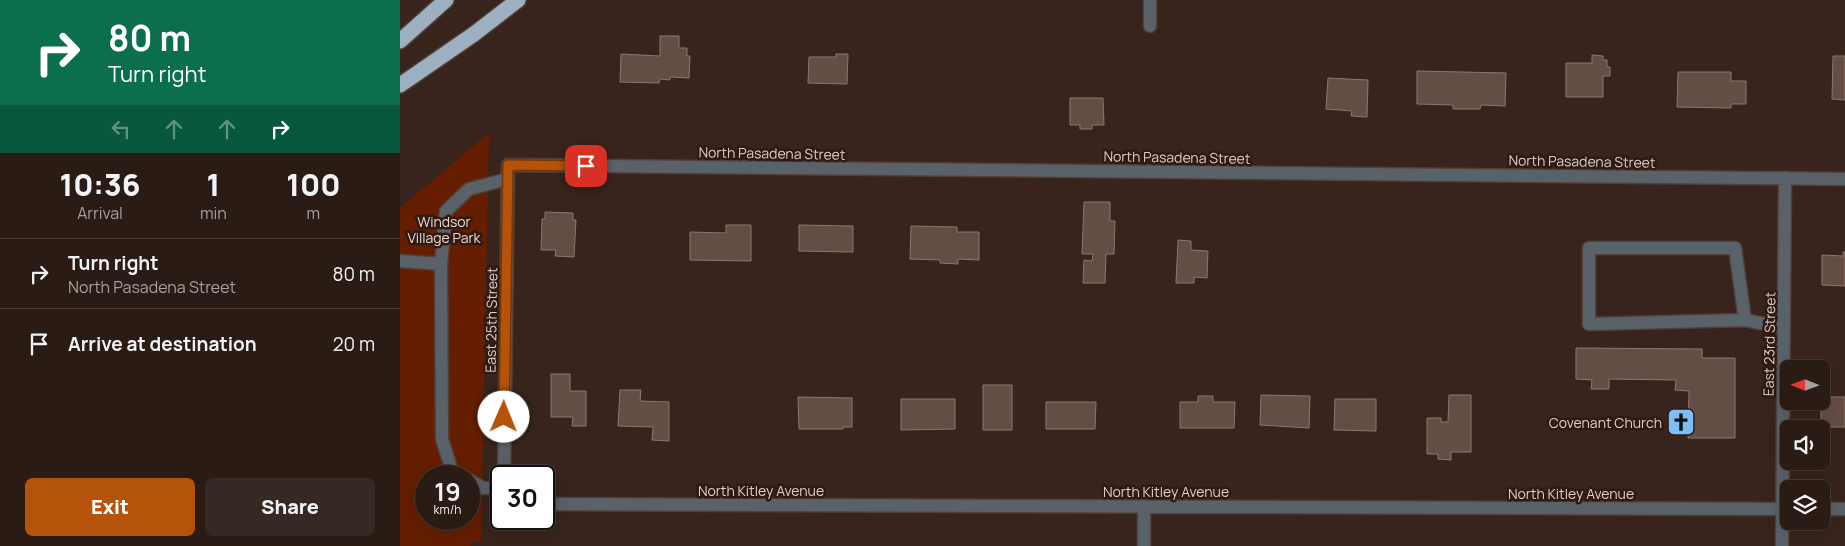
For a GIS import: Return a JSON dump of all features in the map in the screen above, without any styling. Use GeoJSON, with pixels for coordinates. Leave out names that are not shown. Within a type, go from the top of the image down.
{"type":"FeatureCollection","features":[{"type":"Feature","properties":{"kind":"highway"},"geometry":{"type":"LineString","coordinates":[[400,41],[446,0]]}},
{"type":"Feature","properties":{"kind":"highway"},"geometry":{"type":"LineString","coordinates":[[400,85],[474,34],[518,0]]}},
{"type":"Feature","properties":{"kind":"street"},"geometry":{"type":"LineString","coordinates":[[1150,0],[1150,26]]}},
{"type":"Feature","properties":{"kind":"street","name":"North Pasadena Street"},"geometry":{"type":"LineString","coordinates":[[508,165],[1845,179]]}},
{"type":"Feature","properties":{"kind":"street","name":"East 25th Street"},"geometry":{"type":"LineString","coordinates":[[504,465],[508,165]]}},
{"type":"Feature","properties":{"kind":"street","name":"East 23rd Street"},"geometry":{"type":"LineString","coordinates":[[1785,178],[1786,480]]}},
{"type":"Feature","properties":{"kind":"street"},"geometry":{"type":"LineString","coordinates":[[450,465],[442,439],[441,264],[446,212],[469,189],[508,179]]}},
{"type":"Feature","properties":{"kind":"street"},"geometry":{"type":"LineString","coordinates":[[1745,320],[1735,248],[1589,248],[1589,324],[1745,320],[1784,328]]}},
{"type":"Feature","properties":{"kind":"street"},"geometry":{"type":"LineString","coordinates":[[400,261],[441,264]]}},
{"type":"Feature","properties":{"kind":"street","name":"North Kitley Avenue"},"geometry":{"type":"LineString","coordinates":[[555,504],[1780,509]]}},
{"type":"Feature","properties":{"kind":"street"},"geometry":{"type":"LineString","coordinates":[[1144,506],[1144,546]]}},
{"type":"Feature","properties":{"kind":"street"},"geometry":{"type":"LineString","coordinates":[[1830,509],[1845,509]]}},
{"type":"Feature","properties":{"kind":"street","name":"East 23rd Street"},"geometry":{"type":"LineString","coordinates":[[1782,546],[1784,530]]}},
{"type":"Feature","properties":{"kind":"green space","name":"Windsor Village Park"},"geometry":{"type":"Polygon","coordinates":[[[489,133],[481,541],[471,542],[471,546],[400,546],[400,208],[489,133]]]}},
{"type":"Feature","properties":{"kind":"building"},"geometry":{"type":"Polygon","coordinates":[[[660,36],[679,36],[679,48],[687,48],[687,56],[690,56],[689,78],[670,77],[670,80],[660,79],[659,83],[620,82],[621,54],[660,56],[660,36]]]}},
{"type":"Feature","properties":{"kind":"building"},"geometry":{"type":"Polygon","coordinates":[[[836,54],[848,54],[847,84],[808,83],[809,57],[836,57],[836,54]]]}},
{"type":"Feature","properties":{"kind":"building"},"geometry":{"type":"Polygon","coordinates":[[[1592,55],[1603,56],[1603,60],[1607,60],[1607,67],[1610,67],[1610,76],[1603,76],[1603,97],[1566,97],[1566,63],[1592,63],[1592,55]]]}},
{"type":"Feature","properties":{"kind":"building"},"geometry":{"type":"Polygon","coordinates":[[[1833,56],[1845,56],[1845,100],[1832,99],[1833,56]]]}},
{"type":"Feature","properties":{"kind":"building"},"geometry":{"type":"Polygon","coordinates":[[[1417,71],[1506,73],[1505,106],[1481,105],[1480,109],[1453,109],[1453,105],[1417,104],[1417,71]]]}},
{"type":"Feature","properties":{"kind":"building"},"geometry":{"type":"Polygon","coordinates":[[[1678,72],[1731,72],[1731,81],[1746,81],[1746,104],[1731,104],[1731,108],[1677,107],[1678,72]]]}},
{"type":"Feature","properties":{"kind":"building"},"geometry":{"type":"Polygon","coordinates":[[[1328,78],[1368,80],[1367,117],[1351,116],[1352,111],[1326,109],[1328,78]]]}},
{"type":"Feature","properties":{"kind":"building"},"geometry":{"type":"Polygon","coordinates":[[[1070,98],[1103,98],[1104,125],[1092,125],[1092,129],[1080,129],[1080,125],[1070,125],[1070,98]]]}},
{"type":"Feature","properties":{"kind":"building"},"geometry":{"type":"Polygon","coordinates":[[[1084,202],[1110,202],[1110,221],[1115,221],[1114,254],[1106,254],[1105,283],[1083,283],[1084,260],[1092,261],[1093,254],[1082,254],[1084,202]]]}},
{"type":"Feature","properties":{"kind":"building"},"geometry":{"type":"Polygon","coordinates":[[[545,212],[573,213],[573,220],[576,220],[574,257],[555,256],[556,250],[541,250],[542,219],[545,219],[545,212]]]}},
{"type":"Feature","properties":{"kind":"building"},"geometry":{"type":"Polygon","coordinates":[[[726,225],[751,225],[751,261],[690,260],[690,232],[726,233],[726,225]]]}},
{"type":"Feature","properties":{"kind":"building"},"geometry":{"type":"Polygon","coordinates":[[[799,225],[853,226],[853,252],[799,251],[799,225]]]}},
{"type":"Feature","properties":{"kind":"building"},"geometry":{"type":"Polygon","coordinates":[[[911,226],[957,227],[957,232],[979,232],[979,260],[958,259],[958,264],[940,263],[940,260],[910,259],[911,226]]]}},
{"type":"Feature","properties":{"kind":"building"},"geometry":{"type":"Polygon","coordinates":[[[1178,240],[1191,241],[1191,250],[1208,251],[1207,278],[1194,277],[1194,283],[1176,283],[1178,240]]]}},
{"type":"Feature","properties":{"kind":"building"},"geometry":{"type":"Polygon","coordinates":[[[1843,252],[1845,252],[1845,286],[1822,285],[1822,255],[1843,256],[1843,252]]]}},
{"type":"Feature","properties":{"kind":"building"},"geometry":{"type":"Polygon","coordinates":[[[1576,348],[1702,349],[1702,358],[1735,358],[1735,438],[1688,438],[1689,391],[1675,390],[1676,380],[1609,379],[1609,389],[1591,389],[1592,380],[1576,379],[1576,348]]]}},
{"type":"Feature","properties":{"kind":"building"},"geometry":{"type":"Polygon","coordinates":[[[551,374],[570,374],[570,391],[586,391],[586,426],[572,426],[573,417],[551,417],[551,374]]]}},
{"type":"Feature","properties":{"kind":"building"},"geometry":{"type":"Polygon","coordinates":[[[983,385],[1012,385],[1012,430],[983,430],[983,385]]]}},
{"type":"Feature","properties":{"kind":"building"},"geometry":{"type":"Polygon","coordinates":[[[620,390],[641,390],[640,401],[669,402],[669,441],[652,440],[653,427],[618,426],[620,390]]]}},
{"type":"Feature","properties":{"kind":"building"},"geometry":{"type":"Polygon","coordinates":[[[1261,395],[1310,396],[1309,428],[1260,425],[1261,395]]]}},
{"type":"Feature","properties":{"kind":"building"},"geometry":{"type":"Polygon","coordinates":[[[1449,395],[1471,395],[1471,452],[1451,452],[1451,460],[1438,459],[1438,454],[1427,454],[1427,418],[1441,418],[1441,422],[1448,422],[1449,395]]]}},
{"type":"Feature","properties":{"kind":"building"},"geometry":{"type":"Polygon","coordinates":[[[1198,396],[1213,396],[1213,402],[1235,402],[1234,428],[1180,428],[1180,402],[1198,402],[1198,396]]]}},
{"type":"Feature","properties":{"kind":"building"},"geometry":{"type":"Polygon","coordinates":[[[798,397],[852,398],[852,427],[843,427],[843,429],[799,429],[798,397]]]}},
{"type":"Feature","properties":{"kind":"building"},"geometry":{"type":"Polygon","coordinates":[[[1830,397],[1845,397],[1845,427],[1830,427],[1830,420],[1821,420],[1821,410],[1830,410],[1830,397]]]}},
{"type":"Feature","properties":{"kind":"building"},"geometry":{"type":"Polygon","coordinates":[[[901,399],[955,399],[955,429],[901,430],[901,399]]]}},
{"type":"Feature","properties":{"kind":"building"},"geometry":{"type":"Polygon","coordinates":[[[1335,399],[1376,399],[1376,431],[1334,430],[1335,399]]]}},
{"type":"Feature","properties":{"kind":"building"},"geometry":{"type":"Polygon","coordinates":[[[1046,402],[1096,402],[1095,429],[1046,429],[1046,402]]]}},
{"type":"Feature","properties":{"kind":"place","name":"Covenant Church"},"geometry":{"type":"Point","coordinates":[1681,422]}},
{"type":"Feature","properties":{"kind":"route"},"geometry":{"type":"LineString","coordinates":[[504,417],[508,165],[586,166]]}}]}
